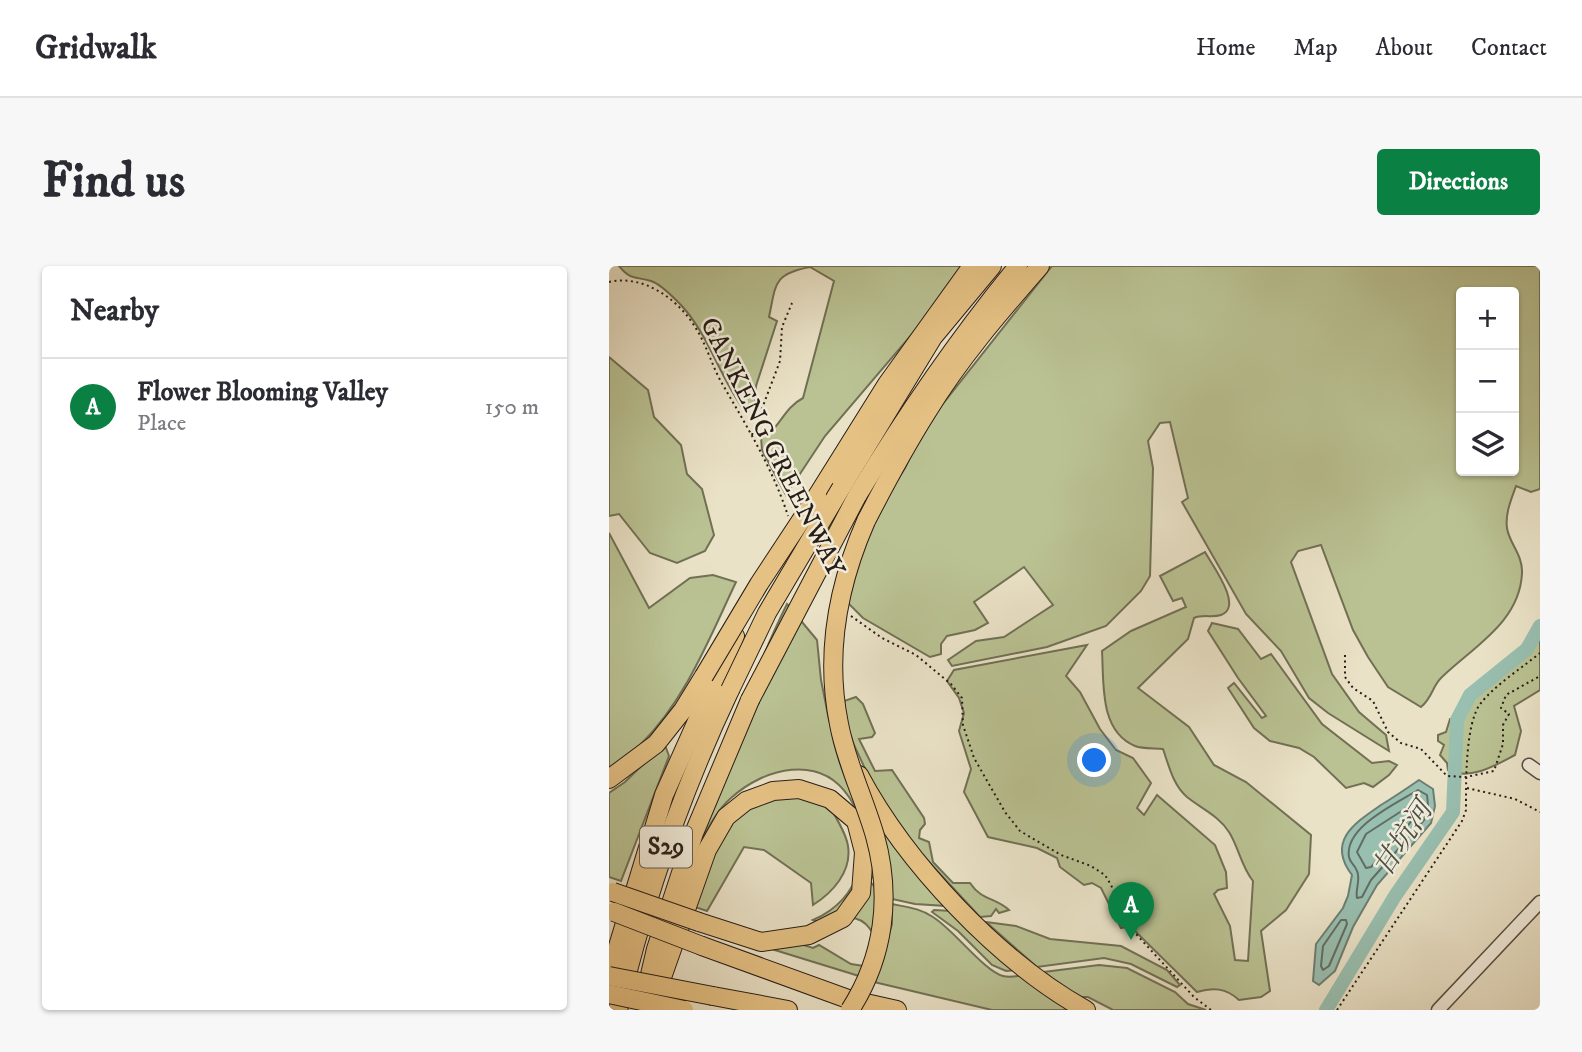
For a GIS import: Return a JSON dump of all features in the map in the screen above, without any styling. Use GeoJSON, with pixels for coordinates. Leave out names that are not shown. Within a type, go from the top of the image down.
{"type":"FeatureCollection","features":[{"type":"Feature","properties":{"kind":"highway"},"geometry":{"type":"LineString","coordinates":[[788,1010],[609,976],[664,795],[759,584],[887,384],[972,266]]}},
{"type":"Feature","properties":{"kind":"highway","name":"S29"},"geometry":{"type":"LineString","coordinates":[[618,1010],[631,956],[674,826],[716,682],[767,613],[933,337],[992,266]]}},
{"type":"Feature","properties":{"kind":"highway","name":"S29"},"geometry":{"type":"LineString","coordinates":[[642,1010],[656,949],[694,833],[750,700],[838,528],[905,417],[948,355],[1018,266]]}},
{"type":"Feature","properties":{"kind":"highway"},"geometry":{"type":"LineString","coordinates":[[850,1010],[866,983],[877,953],[883,921],[884,890],[875,836],[846,750],[835,698],[836,620],[846,572],[866,521],[896,463],[941,391],[986,330],[1040,266]]}},
{"type":"Feature","properties":{"kind":"highway"},"geometry":{"type":"LineString","coordinates":[[609,779],[656,744],[683,710],[716,682]]}},
{"type":"Feature","properties":{"kind":"highway"},"geometry":{"type":"LineString","coordinates":[[846,750],[873,800],[938,886],[991,938],[1047,985],[1079,1006]]}},
{"type":"Feature","properties":{"kind":"highway"},"geometry":{"type":"LineString","coordinates":[[611,891],[699,922],[761,942],[809,935],[843,918],[861,893],[864,852],[856,821],[829,799],[799,789],[772,791],[746,801],[726,817],[706,850],[651,1010]]}},
{"type":"Feature","properties":{"kind":"highway"},"geometry":{"type":"LineString","coordinates":[[611,912],[848,999],[897,1010]]}},
{"type":"Feature","properties":{"kind":"highway"},"geometry":{"type":"LineString","coordinates":[[609,994],[684,1010]]}},
{"type":"Feature","properties":{"kind":"lane"},"geometry":{"type":"LineString","coordinates":[[1529,765],[1540,773]]}},
{"type":"Feature","properties":{"kind":"lane"},"geometry":{"type":"LineString","coordinates":[[1438,1010],[1540,902]]}},
{"type":"Feature","properties":{"kind":"path","name":"GANKENG GREENWAY"},"geometry":{"type":"LineString","coordinates":[[609,282],[615,280],[647,285],[673,302],[692,322],[715,371],[781,492],[788,515]]}},
{"type":"Feature","properties":{"kind":"path"},"geometry":{"type":"LineString","coordinates":[[752,436],[780,360],[782,327],[792,303]]}},
{"type":"Feature","properties":{"kind":"path","name":"GANKENG GREENWAY"},"geometry":{"type":"LineString","coordinates":[[842,610],[882,638],[922,659],[951,684],[962,698],[965,734],[974,758],[1005,812],[1020,831],[1061,855],[1091,866],[1105,875],[1126,920],[1136,933],[1194,997],[1211,1010]]}},
{"type":"Feature","properties":{"kind":"path"},"geometry":{"type":"LineString","coordinates":[[1337,1010],[1462,821],[1466,810],[1469,730],[1473,715],[1481,702],[1540,653]]}},
{"type":"Feature","properties":{"kind":"path"},"geometry":{"type":"LineString","coordinates":[[1345,655],[1345,677],[1353,688],[1373,701],[1388,732],[1401,743],[1421,749],[1447,776],[1466,777],[1494,771],[1503,744],[1503,725],[1509,714],[1500,708],[1506,695],[1540,676]]}},
{"type":"Feature","properties":{"kind":"path"},"geometry":{"type":"LineString","coordinates":[[1466,788],[1515,799],[1540,812]]}},
{"type":"Feature","properties":{"kind":"shaded area"},"geometry":{"type":"Polygon","coordinates":[[[619,266],[970,266],[825,436],[786,495],[762,450],[761,437],[772,430],[790,408],[803,398],[834,281],[810,267],[789,273],[778,282],[769,317],[777,321],[756,386],[755,405],[749,408],[742,407],[699,329],[681,305],[659,285],[630,276],[619,266]]]}},
{"type":"Feature","properties":{"kind":"shaded area"},"geometry":{"type":"Polygon","coordinates":[[[1052,266],[1540,266],[1540,489],[1531,492],[1516,486],[1509,507],[1507,528],[1520,560],[1522,573],[1513,606],[1504,620],[1442,677],[1421,707],[1388,687],[1368,657],[1353,630],[1321,545],[1298,551],[1291,562],[1332,674],[1359,712],[1386,735],[1389,751],[1309,698],[1281,651],[1246,614],[1182,502],[1188,498],[1170,422],[1160,423],[1148,441],[1153,468],[1150,576],[1141,591],[1106,626],[1047,647],[952,666],[948,660],[976,641],[1004,637],[1053,605],[1024,567],[974,602],[988,623],[975,630],[947,636],[941,644],[941,654],[930,657],[863,618],[848,603],[858,558],[876,514],[905,468],[923,429],[1052,266]]]}},
{"type":"Feature","properties":{"kind":"shaded area"},"geometry":{"type":"Polygon","coordinates":[[[609,357],[648,390],[654,417],[681,445],[687,474],[702,489],[714,535],[705,551],[677,563],[650,553],[619,514],[609,516],[609,357]]]}},
{"type":"Feature","properties":{"kind":"shaded area"},"geometry":{"type":"Polygon","coordinates":[[[609,533],[649,608],[690,578],[713,575],[736,582],[706,647],[670,709],[640,745],[609,768],[609,533]]]}},
{"type":"Feature","properties":{"kind":"shaded area"},"geometry":{"type":"Polygon","coordinates":[[[1205,552],[1228,595],[1227,611],[1218,616],[1194,618],[1188,639],[1138,688],[1189,727],[1214,765],[1246,782],[1311,835],[1309,874],[1286,910],[1261,931],[1270,991],[1261,997],[1239,1000],[1219,990],[1197,992],[1130,926],[1121,928],[1101,888],[1092,883],[1084,885],[1060,867],[1057,858],[1037,848],[988,837],[964,792],[971,769],[959,731],[964,713],[959,698],[947,681],[954,670],[1087,645],[1066,676],[1080,692],[1100,729],[1116,750],[1133,758],[1151,783],[1137,808],[1144,815],[1157,795],[1215,845],[1226,872],[1227,888],[1214,894],[1230,926],[1235,960],[1248,961],[1253,881],[1232,838],[1220,821],[1187,797],[1178,787],[1163,749],[1138,747],[1123,739],[1109,718],[1104,691],[1102,651],[1131,631],[1186,607],[1182,598],[1173,601],[1160,576],[1205,552]]]}},
{"type":"Feature","properties":{"kind":"shaded area"},"geometry":{"type":"Polygon","coordinates":[[[787,604],[817,640],[829,720],[867,831],[877,882],[861,865],[862,827],[851,800],[837,783],[823,774],[808,770],[775,773],[744,788],[722,808],[700,842],[750,692],[787,604]]]}},
{"type":"Feature","properties":{"kind":"shaded area"},"geometry":{"type":"Polygon","coordinates":[[[1212,623],[1238,629],[1261,659],[1271,654],[1322,724],[1372,763],[1389,761],[1397,765],[1389,775],[1373,787],[1364,783],[1346,788],[1314,757],[1299,748],[1270,741],[1254,728],[1228,688],[1234,683],[1262,718],[1266,716],[1208,631],[1212,623]]]}},
{"type":"Feature","properties":{"kind":"shaded area"},"geometry":{"type":"Polygon","coordinates":[[[1540,626],[1540,690],[1514,706],[1521,731],[1515,755],[1474,773],[1448,770],[1447,763],[1440,755],[1444,745],[1438,741],[1438,735],[1446,732],[1450,719],[1457,720],[1470,695],[1527,649],[1540,626]]]}},
{"type":"Feature","properties":{"kind":"shaded area"},"geometry":{"type":"Polygon","coordinates":[[[856,697],[863,704],[875,733],[872,737],[859,739],[875,771],[892,770],[924,818],[925,824],[920,830],[919,838],[929,842],[933,862],[953,883],[970,883],[979,893],[1009,910],[999,913],[996,909],[991,916],[980,917],[918,850],[875,790],[854,745],[841,706],[844,701],[856,697]]]}},
{"type":"Feature","properties":{"kind":"shaded area"},"geometry":{"type":"Polygon","coordinates":[[[660,748],[666,748],[669,756],[621,881],[609,877],[609,793],[625,782],[660,748]]]}},
{"type":"Feature","properties":{"kind":"shaded area"},"geometry":{"type":"Polygon","coordinates":[[[768,791],[821,792],[847,840],[847,865],[839,881],[813,905],[811,883],[764,850],[744,847],[707,911],[689,905],[724,829],[768,791]]]}},
{"type":"Feature","properties":{"kind":"shaded area"},"geometry":{"type":"Polygon","coordinates":[[[880,822],[947,906],[892,899],[880,822]]]}},
{"type":"Feature","properties":{"kind":"shaded area"},"geometry":{"type":"Polygon","coordinates":[[[859,870],[877,889],[874,935],[867,925],[852,918],[821,922],[813,920],[842,900],[859,870]]]}},
{"type":"Feature","properties":{"kind":"shaded area"},"geometry":{"type":"Polygon","coordinates":[[[892,904],[928,914],[995,973],[1008,977],[1024,975],[1073,1010],[992,1010],[874,982],[892,924],[892,904]]]}},
{"type":"Feature","properties":{"kind":"shaded area"},"geometry":{"type":"Polygon","coordinates":[[[952,911],[1017,970],[1006,971],[992,965],[958,931],[932,912],[952,911]]]}},
{"type":"Feature","properties":{"kind":"shaded area"},"geometry":{"type":"Polygon","coordinates":[[[986,922],[1016,926],[1050,939],[1121,946],[1167,970],[1180,985],[1177,987],[1131,964],[1104,958],[1037,967],[986,922]]]}},
{"type":"Feature","properties":{"kind":"shaded area"},"geometry":{"type":"Polygon","coordinates":[[[794,942],[813,948],[819,945],[851,964],[864,966],[859,976],[765,947],[794,942]]]}},
{"type":"Feature","properties":{"kind":"shaded area"},"geometry":{"type":"Polygon","coordinates":[[[1099,965],[1127,968],[1175,992],[1188,1004],[1206,1010],[1113,1010],[1088,997],[1078,997],[1044,972],[1099,965]]]}},
{"type":"Feature","properties":{"kind":"water"},"geometry":{"type":"Polygon","coordinates":[[[1419,780],[1433,789],[1435,806],[1431,823],[1377,885],[1353,927],[1335,971],[1319,985],[1313,981],[1316,944],[1343,908],[1352,875],[1342,852],[1347,834],[1362,819],[1419,780]]]}},
{"type":"Feature","properties":{"kind":"waterway","name":"甘坑河"},"geometry":{"type":"LineString","coordinates":[[1326,1010],[1395,896],[1453,812],[1457,720],[1470,695],[1527,649],[1540,626]]}},
{"type":"Feature","properties":{"kind":"place","name":"Flower Blooming Valley"},"geometry":{"type":"Point","coordinates":[1131,940]}}]}
